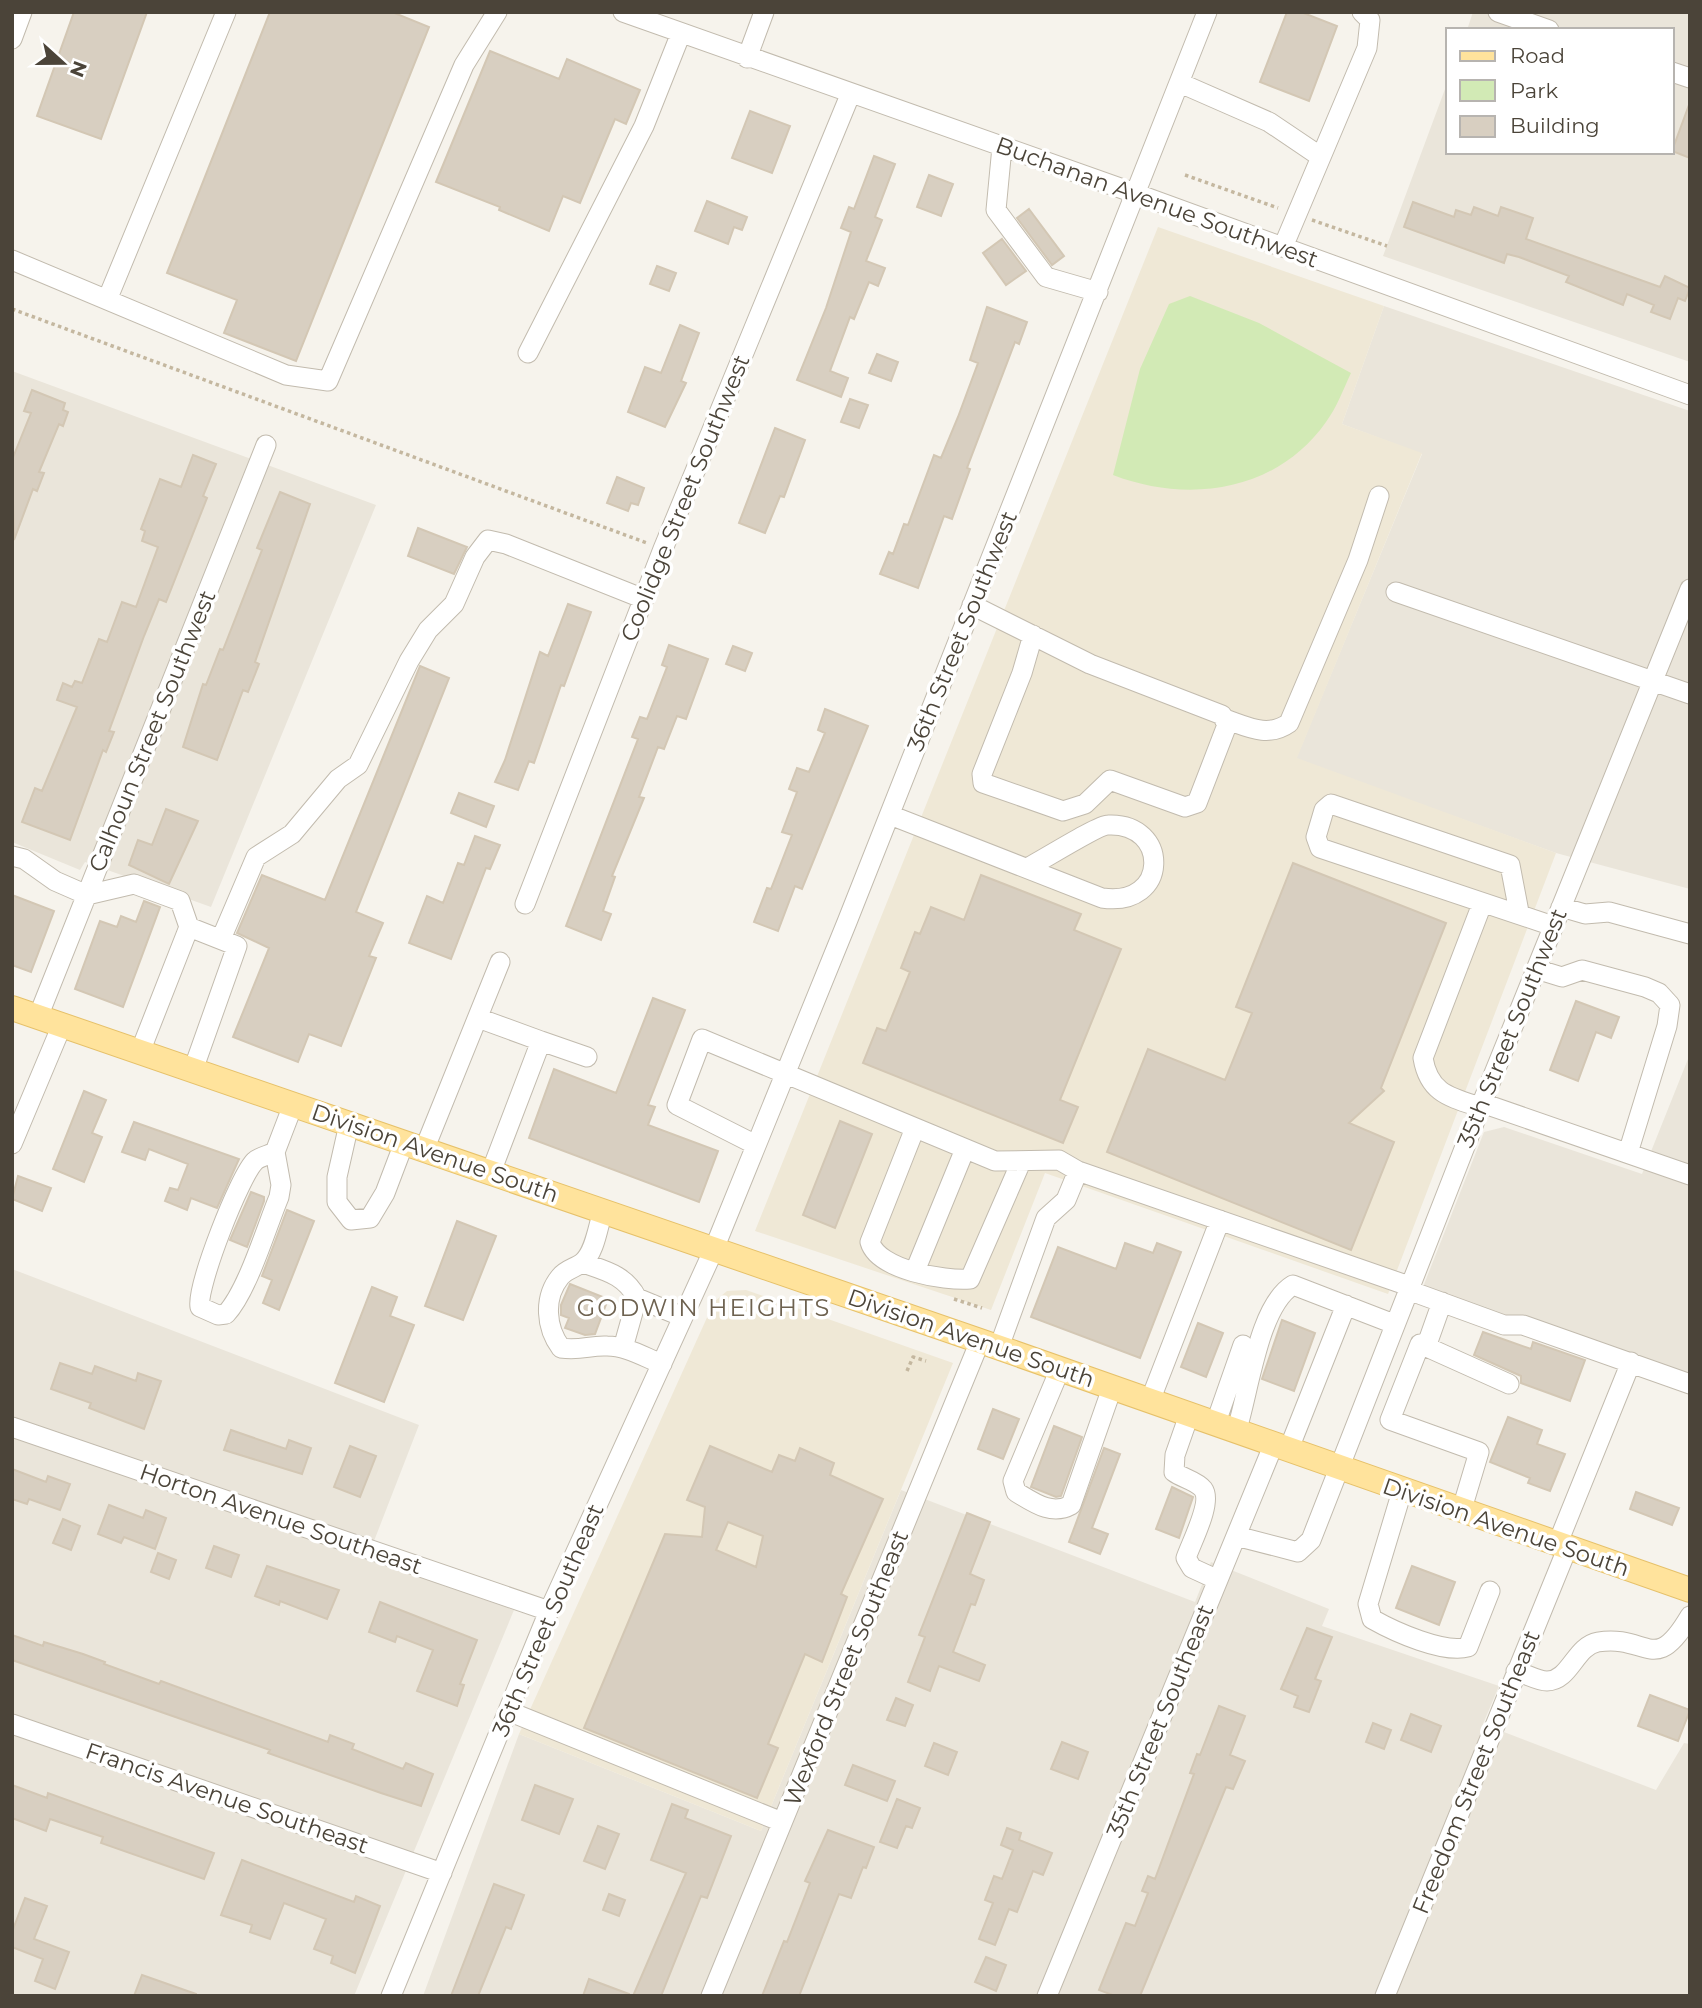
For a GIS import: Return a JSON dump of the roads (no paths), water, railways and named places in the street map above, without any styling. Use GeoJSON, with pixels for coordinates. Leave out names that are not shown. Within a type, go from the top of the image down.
{"type":"FeatureCollection","features":[{"type":"Feature","properties":{"kind":"main road","name":"Division Avenue South"},"geometry":{"type":"LineString","coordinates":[[12,1008],[990,1344],[1461,1512],[1690,1590]]}},
{"type":"Feature","properties":{"kind":"street"},"geometry":{"type":"LineString","coordinates":[[12,40],[22,12]]}},
{"type":"Feature","properties":{"kind":"street"},"geometry":{"type":"LineString","coordinates":[[107,300],[226,12]]}},
{"type":"Feature","properties":{"kind":"street","name":"Buchanan Avenue Southwest"},"geometry":{"type":"LineString","coordinates":[[623,12],[850,95],[1137,194],[1690,395]]}},
{"type":"Feature","properties":{"kind":"street"},"geometry":{"type":"LineString","coordinates":[[747,58],[764,12]]}},
{"type":"Feature","properties":{"kind":"street","name":"36th Street Southwest"},"geometry":{"type":"LineString","coordinates":[[714,1249],[890,815],[1207,12]]}},
{"type":"Feature","properties":{"kind":"street"},"geometry":{"type":"LineString","coordinates":[[1498,12],[1543,28]]}},
{"type":"Feature","properties":{"kind":"street"},"geometry":{"type":"LineString","coordinates":[[12,260],[286,375],[328,381],[464,65],[489,14]]}},
{"type":"Feature","properties":{"kind":"street"},"geometry":{"type":"LineString","coordinates":[[1283,247],[1367,48],[1366,16]]}},
{"type":"Feature","properties":{"kind":"street"},"geometry":{"type":"LineString","coordinates":[[528,353],[644,126],[681,33]]}},
{"type":"Feature","properties":{"kind":"street"},"geometry":{"type":"LineString","coordinates":[[1180,83],[1269,122],[1321,157]]}},
{"type":"Feature","properties":{"kind":"street","name":"Coolidge Street Southwest"},"geometry":{"type":"LineString","coordinates":[[524,904],[663,549],[850,95]]}},
{"type":"Feature","properties":{"kind":"street"},"geometry":{"type":"LineString","coordinates":[[1002,147],[996,210],[1046,277],[1098,292]]}},
{"type":"Feature","properties":{"kind":"street","name":"Calhoun Street Southwest"},"geometry":{"type":"LineString","coordinates":[[38,1017],[266,445]]}},
{"type":"Feature","properties":{"kind":"street"},"geometry":{"type":"LineString","coordinates":[[972,605],[1090,664],[1225,719],[1262,732],[1278,731],[1289,723],[1358,559],[1379,496]]}},
{"type":"Feature","properties":{"kind":"street"},"geometry":{"type":"LineString","coordinates":[[221,939],[256,857],[292,834],[338,779],[358,765],[409,661],[428,630],[454,604],[475,557],[488,540],[506,544],[644,599]]}},
{"type":"Feature","properties":{"kind":"street","name":"35th Street Southwest"},"geometry":{"type":"LineString","coordinates":[[1236,1536],[1298,1552],[1311,1540],[1481,1105],[1690,589]]}},
{"type":"Feature","properties":{"kind":"street"},"geometry":{"type":"LineString","coordinates":[[1396,592],[1690,694]]}},
{"type":"Feature","properties":{"kind":"street"},"geometry":{"type":"LineString","coordinates":[[1033,635],[1022,673],[982,774],[983,783],[988,787],[1063,811],[1086,804],[1110,780],[1185,807],[1192,806],[1197,803],[1222,738],[1225,719]]}},
{"type":"Feature","properties":{"kind":"street"},"geometry":{"type":"LineString","coordinates":[[1519,912],[1510,865],[1331,804],[1324,810],[1316,837],[1320,848],[1482,904],[1519,912],[1557,916],[1609,912],[1690,934]]}},
{"type":"Feature","properties":{"kind":"street"},"geometry":{"type":"LineString","coordinates":[[890,815],[1102,898],[1121,901],[1138,895],[1152,876],[1156,860],[1149,841],[1130,828],[1106,824],[1027,868]]}},
{"type":"Feature","properties":{"kind":"street"},"geometry":{"type":"LineString","coordinates":[[12,856],[24,859],[55,881],[87,895],[134,884],[180,901],[189,927],[141,1052]]}},
{"type":"Feature","properties":{"kind":"street"},"geometry":{"type":"LineString","coordinates":[[1482,904],[1423,1058],[1426,1076],[1434,1087],[1452,1098],[1481,1105],[1690,1175]]}},
{"type":"Feature","properties":{"kind":"street"},"geometry":{"type":"LineString","coordinates":[[189,927],[237,946],[193,1070]]}},
{"type":"Feature","properties":{"kind":"street"},"geometry":{"type":"LineString","coordinates":[[349,1124],[337,1177],[337,1202],[351,1220],[370,1218],[414,1146],[478,1018],[500,962]]}},
{"type":"Feature","properties":{"kind":"street"},"geometry":{"type":"LineString","coordinates":[[1536,969],[1562,977],[1582,970],[1652,990],[1670,1005],[1667,1026],[1628,1153]]}},
{"type":"Feature","properties":{"kind":"street"},"geometry":{"type":"LineString","coordinates":[[478,1018],[587,1057]]}},
{"type":"Feature","properties":{"kind":"street"},"geometry":{"type":"LineString","coordinates":[[12,1144],[62,1025]]}},
{"type":"Feature","properties":{"kind":"street"},"geometry":{"type":"LineString","coordinates":[[756,1145],[677,1105],[702,1039],[995,1161],[1059,1160],[1078,1171],[1409,1288],[1504,1325],[1523,1325],[1690,1384]]}},
{"type":"Feature","properties":{"kind":"street"},"geometry":{"type":"LineString","coordinates":[[491,1172],[541,1041]]}},
{"type":"Feature","properties":{"kind":"street"},"geometry":{"type":"LineString","coordinates":[[275,1152],[256,1160],[240,1183],[202,1286],[200,1307],[208,1312],[226,1314],[234,1306],[279,1197],[281,1185],[275,1152],[293,1105]]}},
{"type":"Feature","properties":{"kind":"street"},"geometry":{"type":"LineString","coordinates":[[915,1128],[870,1242],[872,1251],[881,1258],[915,1271],[950,1281],[970,1279],[1021,1162]]}},
{"type":"Feature","properties":{"kind":"street"},"geometry":{"type":"LineString","coordinates":[[915,1271],[965,1149]]}},
{"type":"Feature","properties":{"kind":"street","name":"Wexford Street Southeast"},"geometry":{"type":"LineString","coordinates":[[711,1996],[782,1822],[1046,1218],[1066,1200],[1078,1171]]}},
{"type":"Feature","properties":{"kind":"street"},"geometry":{"type":"LineString","coordinates":[[603,1211],[591,1249],[583,1263],[560,1276],[550,1295],[547,1313],[552,1336],[561,1348],[581,1351],[605,1346],[623,1348],[662,1364]]}},
{"type":"Feature","properties":{"kind":"street"},"geometry":{"type":"LineString","coordinates":[[1150,1401],[1220,1220]]}},
{"type":"Feature","properties":{"kind":"street","name":"36th Street Southeast"},"geometry":{"type":"LineString","coordinates":[[391,1996],[549,1611],[714,1249]]}},
{"type":"Feature","properties":{"kind":"street"},"geometry":{"type":"LineString","coordinates":[[583,1263],[617,1275],[630,1285],[637,1298],[683,1317]]}},
{"type":"Feature","properties":{"kind":"street"},"geometry":{"type":"LineString","coordinates":[[1226,1429],[1280,1292],[1293,1284],[1394,1324]]}},
{"type":"Feature","properties":{"kind":"street"},"geometry":{"type":"LineString","coordinates":[[623,1348],[637,1298]]}},
{"type":"Feature","properties":{"kind":"street"},"geometry":{"type":"LineString","coordinates":[[1426,1347],[1442,1302]]}},
{"type":"Feature","properties":{"kind":"street","name":"35th Street Southeast"},"geometry":{"type":"LineString","coordinates":[[1047,1996],[1236,1536],[1346,1305]]}},
{"type":"Feature","properties":{"kind":"street"},"geometry":{"type":"LineString","coordinates":[[1390,1420],[1420,1344],[1509,1384]]}},
{"type":"Feature","properties":{"kind":"street"},"geometry":{"type":"LineString","coordinates":[[1226,1429],[1242,1345]]}},
{"type":"Feature","properties":{"kind":"street","name":"Freedom Street Southeast"},"geometry":{"type":"LineString","coordinates":[[1385,1996],[1516,1671],[1631,1362]]}},
{"type":"Feature","properties":{"kind":"street"},"geometry":{"type":"LineString","coordinates":[[1060,1369],[1013,1481],[1016,1492],[1041,1506],[1063,1509],[1071,1504],[1112,1388]]}},
{"type":"Feature","properties":{"kind":"street"},"geometry":{"type":"LineString","coordinates":[[1361,1408],[1479,1452],[1461,1512]]}},
{"type":"Feature","properties":{"kind":"street"},"geometry":{"type":"LineString","coordinates":[[1189,1415],[1175,1455],[1174,1472],[1199,1485],[1206,1496],[1206,1507],[1186,1558],[1192,1568],[1218,1580]]}},
{"type":"Feature","properties":{"kind":"street","name":"Horton Avenue Southeast"},"geometry":{"type":"LineString","coordinates":[[12,1427],[549,1611]]}},
{"type":"Feature","properties":{"kind":"street"},"geometry":{"type":"LineString","coordinates":[[1402,1490],[1367,1604],[1372,1619],[1390,1629],[1456,1651],[1468,1647],[1490,1591]]}},
{"type":"Feature","properties":{"kind":"street"},"geometry":{"type":"LineString","coordinates":[[1516,1671],[1545,1681],[1555,1680],[1583,1650],[1596,1642],[1657,1650],[1669,1646],[1690,1616]]}},
{"type":"Feature","properties":{"kind":"street"},"geometry":{"type":"LineString","coordinates":[[508,1711],[782,1822]]}},
{"type":"Feature","properties":{"kind":"street","name":"Francis Avenue Southeast"},"geometry":{"type":"LineString","coordinates":[[12,1724],[442,1873]]}},
{"type":"Feature","properties":{"kind":"district","name":"GODWIN HEIGHTS"},"geometry":{"type":"Point","coordinates":[704,1308]}}]}
